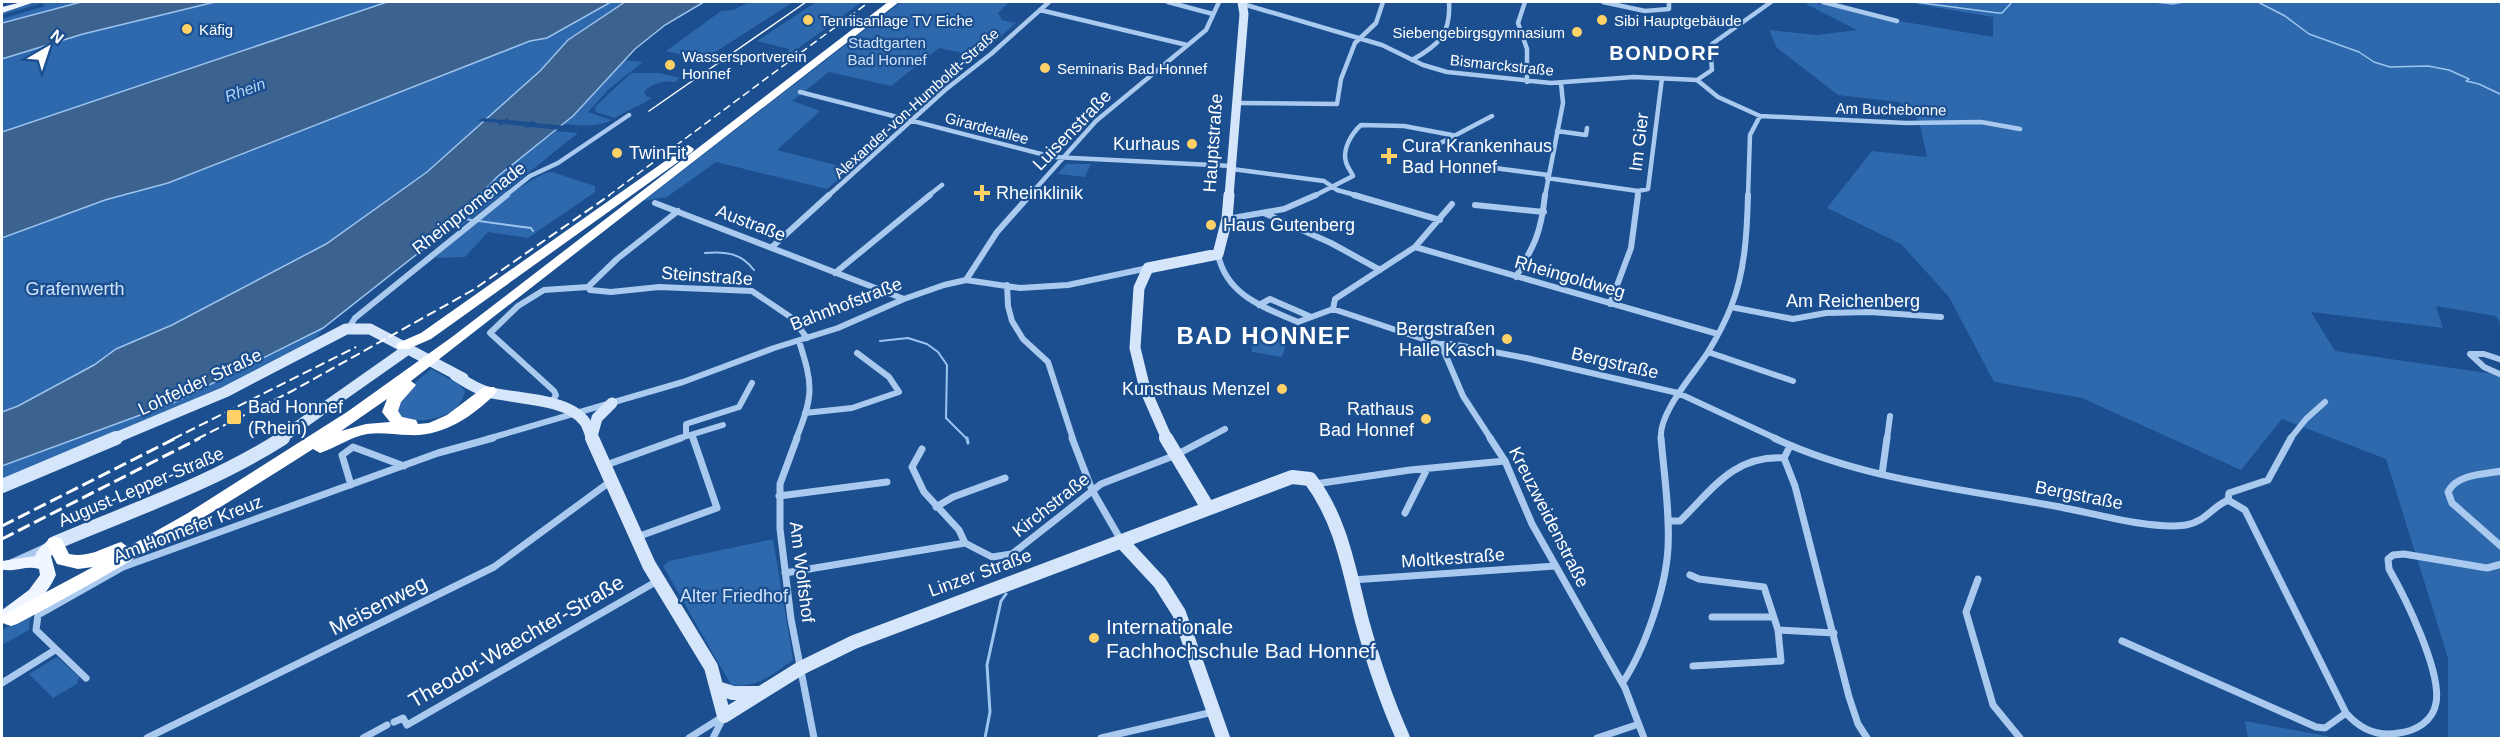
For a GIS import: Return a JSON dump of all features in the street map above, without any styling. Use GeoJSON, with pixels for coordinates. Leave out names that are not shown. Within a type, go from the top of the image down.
{"type":"FeatureCollection","features":[{"type":"Feature","properties":{"kind":"highway"},"geometry":{"type":"LineString","coordinates":[[55,543],[62,558],[69,562],[87,561],[110,555],[407,368],[885,2]]}},
{"type":"Feature","properties":{"kind":"highway"},"geometry":{"type":"LineString","coordinates":[[5,621],[94,575],[334,429],[457,340],[894,2]]}},
{"type":"Feature","properties":{"kind":"highway"},"geometry":{"type":"LineString","coordinates":[[405,348],[421,339],[636,185],[704,141]]}},
{"type":"Feature","properties":{"kind":"highway"},"geometry":{"type":"LineString","coordinates":[[457,340],[398,394],[391,404],[390,412],[397,422],[420,424],[441,418],[476,393]]}},
{"type":"Feature","properties":{"kind":"highway"},"geometry":{"type":"LineString","coordinates":[[245,485],[321,446],[359,431],[380,427],[415,430],[440,424],[470,406],[476,393]]}},
{"type":"Feature","properties":{"kind":"highway"},"geometry":{"type":"LineString","coordinates":[[5,621],[246,479],[316,424]]}},
{"type":"Feature","properties":{"kind":"main road"},"geometry":{"type":"LineString","coordinates":[[2,10],[30,2]]}},
{"type":"Feature","properties":{"kind":"main road","name":"Hauptstraße"},"geometry":{"type":"LineString","coordinates":[[1218,254],[1227,219],[1232,167],[1244,14],[1242,3]]}},
{"type":"Feature","properties":{"kind":"main road","name":"Bahnhofstraße"},"geometry":{"type":"LineString","coordinates":[[1141,271],[1218,254]]}},
{"type":"Feature","properties":{"kind":"main road"},"geometry":{"type":"LineString","coordinates":[[1141,271],[1135,349],[1146,393],[1176,455],[1208,508]]}},
{"type":"Feature","properties":{"kind":"main road"},"geometry":{"type":"LineString","coordinates":[[352,328],[370,329],[455,375],[476,393],[552,402],[577,414],[584,421],[649,565],[711,667],[724,716]]}},
{"type":"Feature","properties":{"kind":"main road","name":"Lohfelder Straße"},"geometry":{"type":"LineString","coordinates":[[2,486],[133,432],[278,366],[332,334],[352,328]]}},
{"type":"Feature","properties":{"kind":"main road","name":"August-Lepper-Straße"},"geometry":{"type":"LineString","coordinates":[[55,543],[210,479],[316,424],[405,348]]}},
{"type":"Feature","properties":{"kind":"main road"},"geometry":{"type":"LineString","coordinates":[[592,436],[597,418],[612,403]]}},
{"type":"Feature","properties":{"kind":"main road","name":"Linzer Straße"},"geometry":{"type":"LineString","coordinates":[[724,716],[801,668],[839,648],[891,627],[1292,477],[1310,479],[1315,484]]}},
{"type":"Feature","properties":{"kind":"main road"},"geometry":{"type":"LineString","coordinates":[[1315,484],[1335,516],[1387,701],[1403,738]]}},
{"type":"Feature","properties":{"kind":"main road"},"geometry":{"type":"LineString","coordinates":[[1122,542],[1160,583],[1179,613],[1223,738]]}},
{"type":"Feature","properties":{"kind":"main road"},"geometry":{"type":"LineString","coordinates":[[5,621],[40,590],[48,575],[43,555],[55,543]]}},
{"type":"Feature","properties":{"kind":"main road"},"geometry":{"type":"LineString","coordinates":[[4,566],[32,561],[47,566]]}},
{"type":"Feature","properties":{"kind":"main road"},"geometry":{"type":"LineString","coordinates":[[717,688],[733,693],[762,692]]}},
{"type":"Feature","properties":{"kind":"street","name":"Alexander-von-Humboldt-Straße"},"geometry":{"type":"LineString","coordinates":[[772,247],[954,82],[1009,40],[1009,36],[1049,2]]}},
{"type":"Feature","properties":{"kind":"street"},"geometry":{"type":"LineString","coordinates":[[1168,2],[1213,14]]}},
{"type":"Feature","properties":{"kind":"street","name":"Luisenstraße"},"geometry":{"type":"LineString","coordinates":[[966,280],[997,232],[1096,121],[1206,30],[1219,2]]}},
{"type":"Feature","properties":{"kind":"street"},"geometry":{"type":"LineString","coordinates":[[1236,103],[1337,104],[1341,79],[1355,43],[1376,23],[1383,2]]}},
{"type":"Feature","properties":{"kind":"street"},"geometry":{"type":"LineString","coordinates":[[1412,60],[1430,49],[1446,32],[1450,24],[1449,2]]}},
{"type":"Feature","properties":{"kind":"street"},"geometry":{"type":"LineString","coordinates":[[1525,2],[1518,23],[1527,50],[1527,82]]}},
{"type":"Feature","properties":{"kind":"street"},"geometry":{"type":"LineString","coordinates":[[1602,2],[1640,10],[1664,11],[1669,9],[1669,2]]}},
{"type":"Feature","properties":{"kind":"street"},"geometry":{"type":"LineString","coordinates":[[1620,679],[1637,661],[1658,598],[1668,550],[1668,521],[1660,432],[1678,393],[1708,352],[1731,307],[1747,241],[1750,135],[1760,116],[1718,97],[1697,80],[1712,70],[1710,48],[1712,44],[1771,2]]}},
{"type":"Feature","properties":{"kind":"street"},"geometry":{"type":"LineString","coordinates":[[1823,2],[1897,21]]}},
{"type":"Feature","properties":{"kind":"street","name":"Bismarckstraße"},"geometry":{"type":"LineString","coordinates":[[1242,3],[1361,39],[1447,72],[1527,82],[1634,77],[1697,80]]}},
{"type":"Feature","properties":{"kind":"street"},"geometry":{"type":"LineString","coordinates":[[1040,10],[1187,45]]}},
{"type":"Feature","properties":{"kind":"street","name":"Im Gier"},"geometry":{"type":"LineString","coordinates":[[1610,304],[1630,248],[1638,191],[1648,189],[1662,78]]}},
{"type":"Feature","properties":{"kind":"street"},"geometry":{"type":"LineString","coordinates":[[1516,277],[1536,242],[1544,212],[1547,176],[1563,103],[1561,82]]}},
{"type":"Feature","properties":{"kind":"street","name":"Girardetallee"},"geometry":{"type":"LineString","coordinates":[[800,92],[1063,159],[1232,167],[1322,180],[1337,190],[1440,220]]}},
{"type":"Feature","properties":{"kind":"street","name":"Rheinpromenade"},"geometry":{"type":"LineString","coordinates":[[352,328],[363,312],[530,176],[558,163],[629,115]]}},
{"type":"Feature","properties":{"kind":"street"},"geometry":{"type":"LineString","coordinates":[[1433,147],[1492,116]]}},
{"type":"Feature","properties":{"kind":"street","name":"Am Buchebonne"},"geometry":{"type":"LineString","coordinates":[[1760,116],[1906,123],[1981,122],[2020,129]]}},
{"type":"Feature","properties":{"kind":"street"},"geometry":{"type":"LineString","coordinates":[[1227,219],[1263,213],[1303,202],[1354,174],[1347,164],[1346,154],[1356,129],[1361,125],[1404,126],[1452,135]]}},
{"type":"Feature","properties":{"kind":"street"},"geometry":{"type":"LineString","coordinates":[[1557,131],[1586,135],[1587,128]]}},
{"type":"Feature","properties":{"kind":"street"},"geometry":{"type":"LineString","coordinates":[[1479,166],[1638,191]]}},
{"type":"Feature","properties":{"kind":"street"},"geometry":{"type":"LineString","coordinates":[[835,273],[942,184]]}},
{"type":"Feature","properties":{"kind":"street","name":"Austraße"},"geometry":{"type":"LineString","coordinates":[[655,203],[904,299]]}},
{"type":"Feature","properties":{"kind":"street"},"geometry":{"type":"LineString","coordinates":[[1218,254],[1218,260],[1233,288],[1259,305],[1298,322],[1333,309],[1335,299],[1415,247],[1452,204]]}},
{"type":"Feature","properties":{"kind":"street"},"geometry":{"type":"LineString","coordinates":[[1475,205],[1544,212]]}},
{"type":"Feature","properties":{"kind":"street"},"geometry":{"type":"LineString","coordinates":[[588,287],[617,259],[678,211]]}},
{"type":"Feature","properties":{"kind":"street"},"geometry":{"type":"LineString","coordinates":[[1263,213],[1340,248],[1380,270]]}},
{"type":"Feature","properties":{"kind":"street","name":"Rheingoldweg"},"geometry":{"type":"LineString","coordinates":[[1415,247],[1718,334]]}},
{"type":"Feature","properties":{"kind":"street","name":"Bahnhofstraße"},"geometry":{"type":"LineString","coordinates":[[577,414],[683,382],[838,328],[904,299],[944,285],[966,280],[1020,288],[1068,285],[1141,271]]}},
{"type":"Feature","properties":{"kind":"street"},"geometry":{"type":"LineString","coordinates":[[1007,285],[1006,295],[1014,325],[1022,338],[1048,362],[1080,462],[1092,490],[1122,542]]}},
{"type":"Feature","properties":{"kind":"street","name":"Steinstraße"},"geometry":{"type":"LineString","coordinates":[[552,402],[556,395],[555,391],[490,333],[541,291],[555,287],[572,290],[588,287],[590,290],[602,292],[659,287],[752,291],[776,306],[802,328],[807,338]]}},
{"type":"Feature","properties":{"kind":"street"},"geometry":{"type":"LineString","coordinates":[[1259,305],[1270,299],[1309,316]]}},
{"type":"Feature","properties":{"kind":"street","name":"Am Reichenberg"},"geometry":{"type":"LineString","coordinates":[[1731,307],[1793,319],[1827,313],[1870,312],[1941,316]]}},
{"type":"Feature","properties":{"kind":"street","name":"Bergstraße"},"geometry":{"type":"LineString","coordinates":[[1333,309],[1438,344],[1452,344],[1526,358],[1678,393],[1808,454],[1882,474],[1937,487],[2013,498],[2157,525],[2185,525],[2197,522],[2208,516],[2219,504],[2228,500],[2229,493],[2268,480],[2283,446],[2307,416],[2325,402]]}},
{"type":"Feature","properties":{"kind":"street","name":"Am Wolfshof"},"geometry":{"type":"LineString","coordinates":[[799,341],[811,385],[810,401],[782,472],[779,496],[785,573],[814,738]]}},
{"type":"Feature","properties":{"kind":"street","name":"Kreuzweidenstraße"},"geometry":{"type":"LineString","coordinates":[[1438,344],[1443,349],[1464,396],[1506,461],[1532,524],[1620,679],[1636,725],[1644,738]]}},
{"type":"Feature","properties":{"kind":"street"},"geometry":{"type":"LineString","coordinates":[[1708,352],[1793,381]]}},
{"type":"Feature","properties":{"kind":"street"},"geometry":{"type":"LineString","coordinates":[[805,413],[852,408],[899,392],[889,377],[856,353]]}},
{"type":"Feature","properties":{"kind":"street"},"geometry":{"type":"LineString","coordinates":[[2502,360],[2484,354],[2470,354],[2484,367],[2502,375]]}},
{"type":"Feature","properties":{"kind":"street"},"geometry":{"type":"LineString","coordinates":[[637,537],[717,508],[686,424],[739,407],[752,383]]}},
{"type":"Feature","properties":{"kind":"street","name":"Am Honnefer Kreuz"},"geometry":{"type":"LineString","coordinates":[[55,650],[36,630],[36,620],[40,613],[136,562],[443,452],[577,414]]}},
{"type":"Feature","properties":{"kind":"street"},"geometry":{"type":"LineString","coordinates":[[1882,474],[1890,416]]}},
{"type":"Feature","properties":{"kind":"street"},"geometry":{"type":"LineString","coordinates":[[605,465],[723,425]]}},
{"type":"Feature","properties":{"kind":"street","name":"Kirchstraße"},"geometry":{"type":"LineString","coordinates":[[965,543],[992,557],[1012,554],[1101,484],[1176,455],[1225,429]]}},
{"type":"Feature","properties":{"kind":"street"},"geometry":{"type":"LineString","coordinates":[[1790,446],[1784,458],[1795,486],[1849,697],[1858,724],[1867,738]]}},
{"type":"Feature","properties":{"kind":"street"},"geometry":{"type":"LineString","coordinates":[[351,484],[342,455],[353,447],[404,466]]}},
{"type":"Feature","properties":{"kind":"street"},"geometry":{"type":"LineString","coordinates":[[785,573],[965,543],[959,530],[924,492],[912,467],[921,449]]}},
{"type":"Feature","properties":{"kind":"street"},"geometry":{"type":"LineString","coordinates":[[1668,521],[1680,521],[1694,509],[1710,486],[1725,473],[1743,465],[1775,457],[1784,458]]}},
{"type":"Feature","properties":{"kind":"street"},"geometry":{"type":"LineString","coordinates":[[1315,484],[1410,470],[1506,461]]}},
{"type":"Feature","properties":{"kind":"street"},"geometry":{"type":"LineString","coordinates":[[1406,513],[1427,469]]}},
{"type":"Feature","properties":{"kind":"street"},"geometry":{"type":"LineString","coordinates":[[2502,471],[2462,479],[2451,485],[2448,492],[2452,503],[2502,547]]}},
{"type":"Feature","properties":{"kind":"street"},"geometry":{"type":"LineString","coordinates":[[936,507],[953,497],[1005,478]]}},
{"type":"Feature","properties":{"kind":"street","name":"Meisenweg"},"geometry":{"type":"LineString","coordinates":[[147,738],[494,567],[518,552],[575,505],[612,481]]}},
{"type":"Feature","properties":{"kind":"street"},"geometry":{"type":"LineString","coordinates":[[779,496],[887,482]]}},
{"type":"Feature","properties":{"kind":"street"},"geometry":{"type":"LineString","coordinates":[[2228,500],[2245,510],[2346,713],[2366,732],[2382,737],[2398,737],[2412,733],[2432,716],[2437,699],[2434,680],[2417,622],[2389,569],[2388,559],[2393,555],[2404,554],[2487,568],[2502,564]]}},
{"type":"Feature","properties":{"kind":"street","name":"August-Lepper-Straße"},"geometry":{"type":"LineString","coordinates":[[4,566],[55,543]]}},
{"type":"Feature","properties":{"kind":"street","name":"Moltkestraße"},"geometry":{"type":"LineString","coordinates":[[1352,580],[1556,566]]}},
{"type":"Feature","properties":{"kind":"street"},"geometry":{"type":"LineString","coordinates":[[1690,575],[1699,579],[1764,587],[1778,630],[1781,660],[1693,666]]}},
{"type":"Feature","properties":{"kind":"street"},"geometry":{"type":"LineString","coordinates":[[1978,579],[1966,612],[1993,705],[2020,738]]}},
{"type":"Feature","properties":{"kind":"street","name":"Theodor-Waechter-Straße"},"geometry":{"type":"LineString","coordinates":[[363,738],[403,718],[407,725],[658,580]]}},
{"type":"Feature","properties":{"kind":"street"},"geometry":{"type":"LineString","coordinates":[[1712,617],[1773,617]]}},
{"type":"Feature","properties":{"kind":"street"},"geometry":{"type":"LineString","coordinates":[[1778,630],[1834,633]]}},
{"type":"Feature","properties":{"kind":"street"},"geometry":{"type":"LineString","coordinates":[[2122,641],[2316,727],[2325,728],[2346,713]]}},
{"type":"Feature","properties":{"kind":"street"},"geometry":{"type":"LineString","coordinates":[[2,683],[55,650],[86,678]]}},
{"type":"Feature","properties":{"kind":"street"},"geometry":{"type":"LineString","coordinates":[[1101,738],[1214,711]]}},
{"type":"Feature","properties":{"kind":"street"},"geometry":{"type":"LineString","coordinates":[[712,738],[724,716]]}},
{"type":"Feature","properties":{"kind":"street","name":"Linzer Straße"},"geometry":{"type":"LineString","coordinates":[[689,738],[724,716]]}},
{"type":"Feature","properties":{"kind":"street"},"geometry":{"type":"LineString","coordinates":[[1597,738],[1636,725]]}},
{"type":"Feature","properties":{"kind":"green space"},"geometry":{"type":"Polygon","coordinates":[[[38,2],[79,2],[2,23],[2,19],[45,6],[42,3],[2,15],[2,13],[38,2]]]}},
{"type":"Feature","properties":{"kind":"green space"},"geometry":{"type":"Polygon","coordinates":[[[215,2],[387,2],[2,132],[2,59],[83,34],[215,2]]]}},
{"type":"Feature","properties":{"kind":"green space","name":"Grafenwerth"},"geometry":{"type":"Polygon","coordinates":[[[611,2],[625,2],[568,40],[540,71],[427,172],[326,244],[172,325],[116,349],[94,365],[18,406],[2,412],[2,238],[105,200],[168,183],[530,41],[547,38],[611,2]]]}},
{"type":"Feature","properties":{"kind":"green space"},"geometry":{"type":"Polygon","coordinates":[[[749,2],[793,2],[703,60],[666,51],[721,11],[733,10],[749,2]]]}},
{"type":"Feature","properties":{"kind":"green space","name":"Tennisanlage TV Eiche"},"geometry":{"type":"Polygon","coordinates":[[[816,2],[862,2],[786,57],[789,49],[757,41],[816,2]]]}},
{"type":"Feature","properties":{"kind":"green space","name":"Stadtgarten Bad Honnef"},"geometry":{"type":"Polygon","coordinates":[[[901,2],[1009,2],[998,13],[1002,20],[1016,23],[978,56],[939,48],[891,86],[829,72],[792,101],[820,111],[777,150],[851,169],[827,189],[716,162],[667,197],[643,201],[901,2]]]}},
{"type":"Feature","properties":{"kind":"green space"},"geometry":{"type":"Polygon","coordinates":[[[1811,2],[1899,21],[1993,37],[1993,17],[1916,4],[1916,2],[2501,2],[2501,325],[2496,316],[2436,306],[2443,328],[2311,312],[2335,351],[2501,375],[2501,738],[2448,738],[2448,658],[2386,459],[2282,419],[2241,470],[2082,398],[1994,382],[1949,297],[1901,244],[1827,208],[1872,151],[1927,157],[1919,121],[1899,102],[1838,95],[1777,48],[1769,30],[1817,35],[1857,30],[1806,4],[1811,2]]]}},
{"type":"Feature","properties":{"kind":"green space"},"geometry":{"type":"Polygon","coordinates":[[[623,60],[643,62],[609,89],[588,112],[612,120],[595,125],[564,124],[617,69],[623,60]]]}},
{"type":"Feature","properties":{"kind":"green space"},"geometry":{"type":"Polygon","coordinates":[[[659,73],[680,78],[675,82],[666,81],[651,86],[644,91],[646,96],[652,98],[615,118],[596,112],[595,107],[630,74],[659,73]]]}},
{"type":"Feature","properties":{"kind":"green space"},"geometry":{"type":"Polygon","coordinates":[[[556,131],[578,133],[459,228],[446,231],[497,177],[556,131]]]}},
{"type":"Feature","properties":{"kind":"green space"},"geometry":{"type":"Polygon","coordinates":[[[1066,164],[1091,164],[1085,177],[1058,174],[1066,164]]]}},
{"type":"Feature","properties":{"kind":"green space"},"geometry":{"type":"Polygon","coordinates":[[[552,172],[595,186],[595,192],[528,238],[488,232],[465,257],[435,258],[510,195],[541,175],[552,172]]]}},
{"type":"Feature","properties":{"kind":"green space"},"geometry":{"type":"Polygon","coordinates":[[[323,328],[317,337],[248,375],[162,414],[2,480],[2,466],[173,403],[323,328]]]}},
{"type":"Feature","properties":{"kind":"green space"},"geometry":{"type":"Polygon","coordinates":[[[1251,336],[1288,339],[1282,357],[1252,352],[1251,336]]]}},
{"type":"Feature","properties":{"kind":"green space"},"geometry":{"type":"Polygon","coordinates":[[[431,369],[460,385],[465,391],[462,400],[448,413],[428,420],[399,416],[399,402],[403,396],[431,369]]]}},
{"type":"Feature","properties":{"kind":"green space","name":"Alter Friedhof"},"geometry":{"type":"Polygon","coordinates":[[[773,539],[793,660],[757,682],[731,685],[663,566],[669,561],[773,539]]]}},
{"type":"Feature","properties":{"kind":"green space"},"geometry":{"type":"Polygon","coordinates":[[[37,611],[30,619],[29,630],[2,645],[2,630],[37,611]]]}},
{"type":"Feature","properties":{"kind":"green space"},"geometry":{"type":"Polygon","coordinates":[[[57,657],[79,677],[77,684],[53,698],[29,674],[57,657]]]}},
{"type":"Feature","properties":{"kind":"green space"},"geometry":{"type":"Polygon","coordinates":[[[2245,721],[2337,738],[2248,738],[2245,721]]]}},
{"type":"Feature","properties":{"kind":"water"},"geometry":{"type":"Polygon","coordinates":[[[81,2],[215,2],[83,34],[2,59],[2,23],[81,2]]]}},
{"type":"Feature","properties":{"kind":"water","name":"Rhein"},"geometry":{"type":"Polygon","coordinates":[[[387,2],[611,2],[547,38],[530,41],[168,183],[105,200],[2,238],[2,132],[387,2]]]}},
{"type":"Feature","properties":{"kind":"water"},"geometry":{"type":"Polygon","coordinates":[[[625,2],[704,2],[665,25],[635,49],[573,116],[497,177],[445,232],[323,328],[173,403],[2,466],[2,412],[18,406],[94,365],[116,349],[172,325],[326,244],[427,172],[540,71],[568,40],[625,2]]]}},
{"type":"Feature","properties":{"kind":"pier"},"geometry":{"type":"Polygon","coordinates":[[[482,118],[504,120],[508,118],[508,120],[566,126],[562,130],[525,128],[525,126],[504,124],[499,126],[499,123],[478,121],[482,118]]]}},
{"type":"Feature","properties":{"kind":"waterway"},"geometry":{"type":"LineString","coordinates":[[1915,2],[1998,13],[2002,13],[2012,2]]}},
{"type":"Feature","properties":{"kind":"waterway"},"geometry":{"type":"LineString","coordinates":[[2155,2],[2173,4],[2183,2]]}},
{"type":"Feature","properties":{"kind":"waterway"},"geometry":{"type":"LineString","coordinates":[[2258,2],[2285,16],[2309,34],[2359,52],[2374,62],[2390,67],[2428,66],[2449,70],[2469,79],[2466,81],[2479,84],[2502,95]]}},
{"type":"Feature","properties":{"kind":"waterway"},"geometry":{"type":"LineString","coordinates":[[457,218],[531,228],[533,231]]}},
{"type":"Feature","properties":{"kind":"waterway"},"geometry":{"type":"LineString","coordinates":[[705,253],[732,254],[744,260],[754,270]]}},
{"type":"Feature","properties":{"kind":"waterway"},"geometry":{"type":"LineString","coordinates":[[880,341],[908,338],[927,344],[938,352],[947,365],[946,418],[967,439]]}},
{"type":"Feature","properties":{"kind":"waterway"},"geometry":{"type":"LineString","coordinates":[[967,438],[968,443]]}},
{"type":"Feature","properties":{"kind":"waterway"},"geometry":{"type":"LineString","coordinates":[[985,738],[990,712],[987,665],[1001,601],[1006,594]]}},
{"type":"Feature","properties":{"kind":"tram line"},"geometry":{"type":"LineString","coordinates":[[649,111],[806,2]]}},
{"type":"Feature","properties":{"kind":"railway"},"geometry":{"type":"LineString","coordinates":[[608,196],[869,2]]}},
{"type":"Feature","properties":{"kind":"railway"},"geometry":{"type":"LineString","coordinates":[[197,439],[294,390],[473,290],[610,195]]}},
{"type":"Feature","properties":{"kind":"railway"},"geometry":{"type":"LineString","coordinates":[[173,439],[356,347]]}},
{"type":"Feature","properties":{"kind":"railway"},"geometry":{"type":"LineString","coordinates":[[2,526],[176,438]]}},
{"type":"Feature","properties":{"kind":"railway"},"geometry":{"type":"LineString","coordinates":[[2,539],[200,438]]}},
{"type":"Feature","properties":{"kind":"place","name":"Tennisanlage TV Eiche"},"geometry":{"type":"Point","coordinates":[808,20]}},
{"type":"Feature","properties":{"kind":"place","name":"Sibi Hauptgebäude"},"geometry":{"type":"Point","coordinates":[1602,20]}},
{"type":"Feature","properties":{"kind":"place","name":"Käfig"},"geometry":{"type":"Point","coordinates":[187,29]}},
{"type":"Feature","properties":{"kind":"place","name":"Siebengebirgsgymnasium"},"geometry":{"type":"Point","coordinates":[1577,32]}},
{"type":"Feature","properties":{"kind":"place","name":"Wassersportverein Honnef"},"geometry":{"type":"Point","coordinates":[670,65]}},
{"type":"Feature","properties":{"kind":"place","name":"Seminaris Bad Honnef"},"geometry":{"type":"Point","coordinates":[1045,68]}},
{"type":"Feature","properties":{"kind":"place","name":"Kurhaus"},"geometry":{"type":"Point","coordinates":[1192,144]}},
{"type":"Feature","properties":{"kind":"place","name":"TwinFit"},"geometry":{"type":"Point","coordinates":[617,153]}},
{"type":"Feature","properties":{"kind":"place","name":"Cura Krankenhaus Bad Honnef"},"geometry":{"type":"Point","coordinates":[1389,156]}},
{"type":"Feature","properties":{"kind":"place","name":"Rheinklinik"},"geometry":{"type":"Point","coordinates":[982,193]}},
{"type":"Feature","properties":{"kind":"place","name":"Haus Gutenberg"},"geometry":{"type":"Point","coordinates":[1211,225]}},
{"type":"Feature","properties":{"kind":"place","name":"Bergstraßen Halle Kasch"},"geometry":{"type":"Point","coordinates":[1507,339]}},
{"type":"Feature","properties":{"kind":"place","name":"Kunsthaus Menzel"},"geometry":{"type":"Point","coordinates":[1282,389]}},
{"type":"Feature","properties":{"kind":"place","name":"Bad Honnef (Rhein)"},"geometry":{"type":"Point","coordinates":[234,417]}},
{"type":"Feature","properties":{"kind":"place","name":"Rathaus Bad Honnef"},"geometry":{"type":"Point","coordinates":[1426,419]}},
{"type":"Feature","properties":{"kind":"place","name":"Internationale Fachhochschule Bad Honnef"},"geometry":{"type":"Point","coordinates":[1094,638]}},
{"type":"Feature","properties":{"kind":"district","name":"BONDORF"},"geometry":{"type":"Point","coordinates":[1665,53]}},
{"type":"Feature","properties":{"kind":"district","name":"BAD HONNEF"},"geometry":{"type":"Point","coordinates":[1264,335]}}]}
